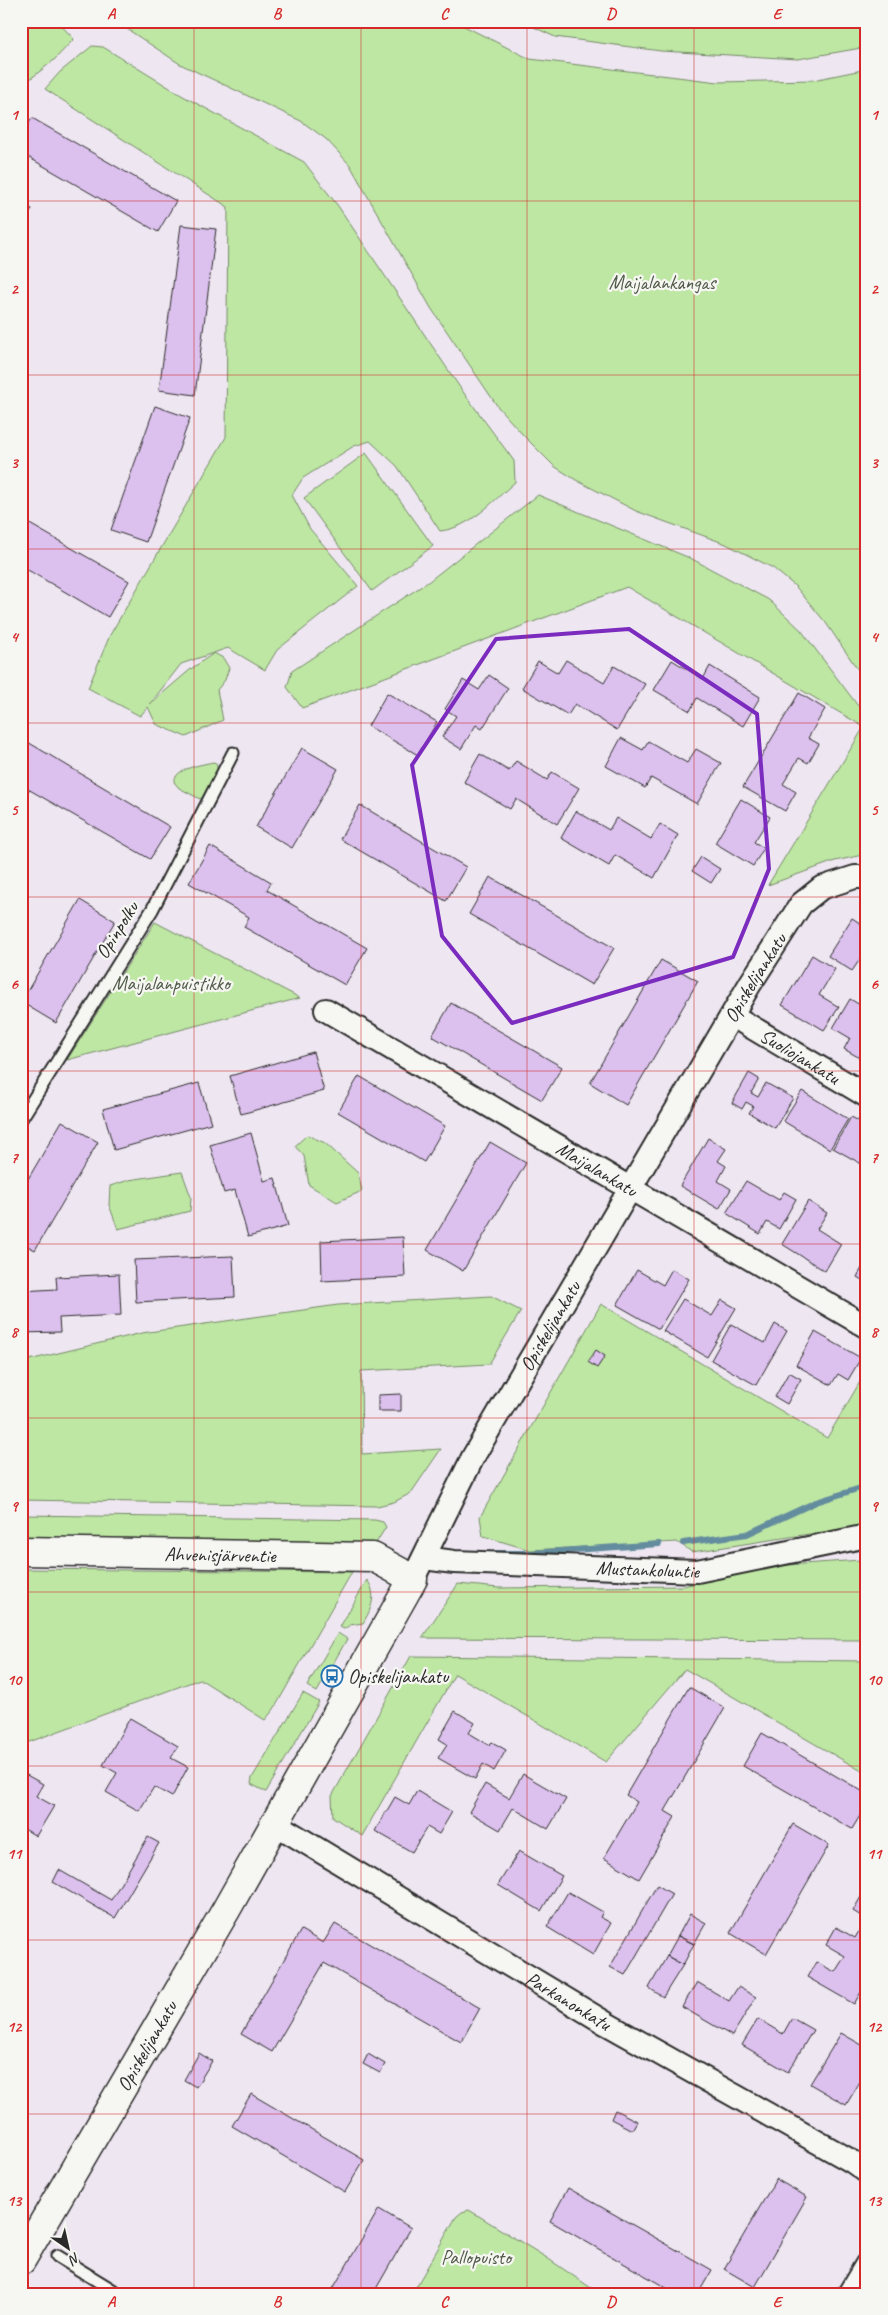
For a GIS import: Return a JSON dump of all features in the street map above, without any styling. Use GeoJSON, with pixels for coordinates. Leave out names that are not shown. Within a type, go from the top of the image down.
{"type":"FeatureCollection","features":[{"type":"Feature","properties":{"kind":"main road","name":"Ahvenisjärventie"},"geometry":{"type":"LineString","coordinates":[[21,1551],[373,1557],[419,1569]]}},
{"type":"Feature","properties":{"kind":"main road","name":"Opiskelijankatu"},"geometry":{"type":"LineString","coordinates":[[21,2262],[226,1910],[419,1569]]}},
{"type":"Feature","properties":{"kind":"street","name":"Opiskelijankatu"},"geometry":{"type":"LineString","coordinates":[[419,1569],[473,1457],[733,1016],[750,984],[802,904],[821,888],[856,877],[867,877]]}},
{"type":"Feature","properties":{"kind":"street","name":"Maijalankatu"},"geometry":{"type":"LineString","coordinates":[[326,1010],[867,1327]]}},
{"type":"Feature","properties":{"kind":"street","name":"Suoliojankatu"},"geometry":{"type":"LineString","coordinates":[[733,1016],[867,1096]]}},
{"type":"Feature","properties":{"kind":"street","name":"Mustankoluntie"},"geometry":{"type":"LineString","coordinates":[[419,1569],[454,1562],[697,1571],[867,1536]]}},
{"type":"Feature","properties":{"kind":"street","name":"Parkanonkatu"},"geometry":{"type":"LineString","coordinates":[[274,1823],[587,2012],[853,2162],[867,2172]]}},
{"type":"Feature","properties":{"kind":"street"},"geometry":{"type":"LineString","coordinates":[[849,2294],[867,2264]]}},
{"type":"Feature","properties":{"kind":"lane","name":"Opinpolku"},"geometry":{"type":"LineString","coordinates":[[21,1119],[152,910],[233,753]]}},
{"type":"Feature","properties":{"kind":"lane"},"geometry":{"type":"LineString","coordinates":[[57,2256],[119,2294]]}},
{"type":"Feature","properties":{"kind":"highlighted area"},"geometry":{"type":"Polygon","coordinates":[[[629,629],[757,714],[769,869],[733,957],[512,1023],[442,936],[412,765],[496,639],[629,629]]]}},
{"type":"Feature","properties":{"kind":"green space"},"geometry":{"type":"Polygon","coordinates":[[[21,21],[57,21],[74,39],[54,60],[29,80],[21,76],[21,21]]]}},
{"type":"Feature","properties":{"kind":"green space","name":"Maijalankangas"},"geometry":{"type":"Polygon","coordinates":[[[115,21],[454,21],[530,59],[718,82],[813,80],[867,69],[867,683],[826,623],[796,587],[773,568],[726,544],[636,511],[576,480],[554,466],[524,436],[498,407],[431,308],[350,165],[326,139],[301,121],[180,64],[115,21]]]}},
{"type":"Feature","properties":{"kind":"green space"},"geometry":{"type":"Polygon","coordinates":[[[521,21],[867,21],[867,47],[798,59],[661,51],[555,37],[521,21]]]}},
{"type":"Feature","properties":{"kind":"green space"},"geometry":{"type":"Polygon","coordinates":[[[92,46],[103,47],[183,96],[304,162],[338,206],[461,389],[514,461],[515,482],[489,506],[471,519],[451,529],[440,531],[397,466],[370,441],[354,446],[303,478],[292,495],[310,529],[358,586],[277,650],[265,670],[228,648],[181,664],[150,704],[191,669],[214,653],[223,658],[229,668],[225,680],[217,690],[223,720],[186,737],[156,724],[148,707],[140,716],[88,688],[110,635],[226,437],[228,207],[45,89],[60,72],[92,46]]]}},
{"type":"Feature","properties":{"kind":"green space"},"geometry":{"type":"Polygon","coordinates":[[[366,453],[433,546],[372,591],[304,498],[366,453]]]}},
{"type":"Feature","properties":{"kind":"green space"},"geometry":{"type":"Polygon","coordinates":[[[538,495],[692,559],[769,600],[801,630],[858,706],[867,713],[867,854],[835,861],[768,885],[864,727],[627,587],[302,708],[287,687],[292,671],[428,582],[538,495]]]}},
{"type":"Feature","properties":{"kind":"green space"},"geometry":{"type":"Polygon","coordinates":[[[213,762],[216,763],[218,772],[205,796],[200,799],[179,788],[174,782],[175,777],[184,770],[213,762]]]}},
{"type":"Feature","properties":{"kind":"green space","name":"Maijalanpuistikko"},"geometry":{"type":"Polygon","coordinates":[[[155,922],[300,998],[67,1060],[155,922]]]}},
{"type":"Feature","properties":{"kind":"green space"},"geometry":{"type":"Polygon","coordinates":[[[307,1135],[325,1143],[358,1173],[362,1191],[337,1202],[309,1185],[304,1156],[295,1146],[307,1135]]]}},
{"type":"Feature","properties":{"kind":"green space"},"geometry":{"type":"Polygon","coordinates":[[[182,1172],[191,1197],[190,1211],[118,1229],[109,1205],[110,1186],[129,1180],[182,1172]]]}},
{"type":"Feature","properties":{"kind":"green space"},"geometry":{"type":"Polygon","coordinates":[[[491,1296],[521,1311],[489,1364],[361,1371],[362,1454],[441,1449],[411,1493],[394,1502],[377,1506],[21,1500],[21,1362],[142,1333],[338,1305],[491,1296]]]}},
{"type":"Feature","properties":{"kind":"green space"},"geometry":{"type":"Polygon","coordinates":[[[601,1304],[827,1438],[867,1370],[867,1528],[855,1527],[692,1552],[677,1542],[530,1550],[483,1536],[480,1517],[601,1304]]]}},
{"type":"Feature","properties":{"kind":"green space"},"geometry":{"type":"Polygon","coordinates":[[[21,1515],[375,1520],[383,1522],[386,1527],[376,1543],[366,1545],[21,1538],[21,1515]]]}},
{"type":"Feature","properties":{"kind":"green space"},"geometry":{"type":"Polygon","coordinates":[[[867,1561],[867,1640],[422,1638],[458,1584],[499,1588],[683,1586],[773,1566],[867,1561]]]}},
{"type":"Feature","properties":{"kind":"green space"},"geometry":{"type":"Polygon","coordinates":[[[21,1569],[352,1572],[274,1709],[265,1720],[200,1679],[21,1745],[21,1569]]]}},
{"type":"Feature","properties":{"kind":"green space"},"geometry":{"type":"Polygon","coordinates":[[[367,1580],[373,1596],[366,1618],[363,1623],[350,1625],[344,1629],[340,1627],[367,1580]]]}},
{"type":"Feature","properties":{"kind":"green space"},"geometry":{"type":"Polygon","coordinates":[[[338,1633],[347,1639],[317,1692],[307,1686],[338,1633]]]}},
{"type":"Feature","properties":{"kind":"green space"},"geometry":{"type":"Polygon","coordinates":[[[411,1656],[867,1661],[867,1774],[685,1669],[606,1762],[455,1674],[362,1836],[333,1817],[332,1796],[411,1656]]]}},
{"type":"Feature","properties":{"kind":"green space"},"geometry":{"type":"Polygon","coordinates":[[[303,1693],[319,1702],[266,1792],[251,1784],[252,1778],[303,1693]]]}},
{"type":"Feature","properties":{"kind":"green space","name":"Pallopuisto"},"geometry":{"type":"Polygon","coordinates":[[[469,2210],[547,2258],[600,2294],[412,2294],[456,2217],[462,2212],[469,2210]]]}},
{"type":"Feature","properties":{"kind":"building"},"geometry":{"type":"Polygon","coordinates":[[[32,118],[176,201],[158,232],[21,153],[21,136],[32,118]]]}},
{"type":"Feature","properties":{"kind":"building"},"geometry":{"type":"Polygon","coordinates":[[[21,203],[32,209],[21,229],[21,203]]]}},
{"type":"Feature","properties":{"kind":"building"},"geometry":{"type":"Polygon","coordinates":[[[181,225],[216,229],[195,395],[159,390],[181,225]]]}},
{"type":"Feature","properties":{"kind":"building"},"geometry":{"type":"Polygon","coordinates":[[[155,406],[190,418],[146,542],[111,530],[155,406]]]}},
{"type":"Feature","properties":{"kind":"building"},"geometry":{"type":"Polygon","coordinates":[[[21,519],[129,581],[108,617],[21,566],[21,519]]]}},
{"type":"Feature","properties":{"kind":"building"},"geometry":{"type":"Polygon","coordinates":[[[566,660],[604,683],[614,666],[645,684],[617,730],[575,704],[568,715],[522,688],[538,661],[558,673],[566,660]]]}},
{"type":"Feature","properties":{"kind":"building"},"geometry":{"type":"Polygon","coordinates":[[[672,660],[703,679],[710,666],[760,697],[743,726],[697,698],[690,711],[654,690],[672,660]]]}},
{"type":"Feature","properties":{"kind":"building"},"geometry":{"type":"Polygon","coordinates":[[[489,675],[508,688],[482,729],[476,725],[461,749],[442,737],[456,716],[445,709],[463,680],[479,690],[489,675]]]}},
{"type":"Feature","properties":{"kind":"building"},"geometry":{"type":"Polygon","coordinates":[[[387,693],[437,722],[418,755],[368,726],[387,693]]]}},
{"type":"Feature","properties":{"kind":"building"},"geometry":{"type":"Polygon","coordinates":[[[799,693],[825,709],[808,738],[819,744],[808,763],[799,758],[783,784],[796,792],[785,811],[743,787],[799,693]]]}},
{"type":"Feature","properties":{"kind":"building"},"geometry":{"type":"Polygon","coordinates":[[[21,738],[170,827],[150,859],[21,785],[21,738]]]}},
{"type":"Feature","properties":{"kind":"building"},"geometry":{"type":"Polygon","coordinates":[[[621,738],[643,750],[648,741],[687,763],[696,749],[721,763],[697,804],[651,778],[645,788],[606,766],[621,738]]]}},
{"type":"Feature","properties":{"kind":"building"},"geometry":{"type":"Polygon","coordinates":[[[302,748],[338,769],[292,848],[256,827],[302,748]]]}},
{"type":"Feature","properties":{"kind":"building"},"geometry":{"type":"Polygon","coordinates":[[[480,754],[509,771],[516,761],[547,780],[552,772],[579,788],[557,824],[516,799],[510,809],[464,782],[480,754]]]}},
{"type":"Feature","properties":{"kind":"building"},"geometry":{"type":"Polygon","coordinates":[[[741,799],[770,817],[754,842],[764,848],[753,866],[715,843],[741,799]]]}},
{"type":"Feature","properties":{"kind":"building"},"geometry":{"type":"Polygon","coordinates":[[[360,805],[466,867],[446,901],[340,839],[360,805]]]}},
{"type":"Feature","properties":{"kind":"building"},"geometry":{"type":"Polygon","coordinates":[[[576,811],[609,830],[616,818],[651,839],[660,824],[678,835],[654,878],[615,855],[609,866],[561,838],[576,811]]]}},
{"type":"Feature","properties":{"kind":"building"},"geometry":{"type":"Polygon","coordinates":[[[210,846],[271,882],[267,890],[367,948],[345,985],[244,927],[249,917],[189,883],[210,846]]]}},
{"type":"Feature","properties":{"kind":"building"},"geometry":{"type":"Polygon","coordinates":[[[701,857],[720,869],[711,883],[692,871],[701,857]]]}},
{"type":"Feature","properties":{"kind":"building"},"geometry":{"type":"Polygon","coordinates":[[[490,877],[614,948],[592,985],[469,914],[490,877]]]}},
{"type":"Feature","properties":{"kind":"building"},"geometry":{"type":"Polygon","coordinates":[[[80,900],[115,921],[56,1023],[21,1002],[80,900]]]}},
{"type":"Feature","properties":{"kind":"building"},"geometry":{"type":"Polygon","coordinates":[[[852,918],[863,925],[867,920],[867,949],[852,971],[828,956],[852,918]]]}},
{"type":"Feature","properties":{"kind":"building"},"geometry":{"type":"Polygon","coordinates":[[[812,955],[835,969],[819,995],[839,1007],[824,1030],[782,1005],[812,955]]]}},
{"type":"Feature","properties":{"kind":"building"},"geometry":{"type":"Polygon","coordinates":[[[661,960],[698,981],[626,1105],[590,1083],[661,960]]]}},
{"type":"Feature","properties":{"kind":"building"},"geometry":{"type":"Polygon","coordinates":[[[850,999],[867,1009],[864,1014],[867,1015],[867,1062],[844,1049],[850,1038],[833,1028],[850,999]]]}},
{"type":"Feature","properties":{"kind":"building"},"geometry":{"type":"Polygon","coordinates":[[[451,1003],[562,1067],[542,1100],[432,1036],[451,1003]]]}},
{"type":"Feature","properties":{"kind":"building"},"geometry":{"type":"Polygon","coordinates":[[[313,1052],[324,1091],[241,1114],[230,1076],[313,1052]]]}},
{"type":"Feature","properties":{"kind":"building"},"geometry":{"type":"Polygon","coordinates":[[[749,1073],[759,1079],[751,1093],[758,1097],[766,1083],[793,1098],[775,1128],[749,1113],[753,1106],[746,1102],[742,1109],[732,1103],[749,1073]]]}},
{"type":"Feature","properties":{"kind":"building"},"geometry":{"type":"Polygon","coordinates":[[[359,1076],[445,1126],[424,1162],[338,1112],[359,1076]]]}},
{"type":"Feature","properties":{"kind":"building"},"geometry":{"type":"Polygon","coordinates":[[[199,1083],[211,1123],[114,1150],[103,1109],[199,1083]]]}},
{"type":"Feature","properties":{"kind":"building"},"geometry":{"type":"Polygon","coordinates":[[[802,1091],[848,1119],[830,1149],[783,1121],[802,1091]]]}},
{"type":"Feature","properties":{"kind":"building"},"geometry":{"type":"Polygon","coordinates":[[[851,1117],[867,1125],[867,1167],[833,1148],[851,1117]]]}},
{"type":"Feature","properties":{"kind":"building"},"geometry":{"type":"Polygon","coordinates":[[[62,1121],[98,1142],[35,1250],[21,1242],[21,1191],[62,1121]]]}},
{"type":"Feature","properties":{"kind":"building"},"geometry":{"type":"Polygon","coordinates":[[[251,1133],[264,1181],[275,1178],[288,1226],[248,1237],[235,1190],[224,1193],[210,1145],[251,1133]]]}},
{"type":"Feature","properties":{"kind":"building"},"geometry":{"type":"Polygon","coordinates":[[[708,1138],[726,1149],[718,1161],[726,1166],[718,1181],[731,1189],[719,1209],[680,1186],[708,1138]]]}},
{"type":"Feature","properties":{"kind":"building"},"geometry":{"type":"Polygon","coordinates":[[[490,1142],[526,1163],[463,1271],[427,1250],[490,1142]]]}},
{"type":"Feature","properties":{"kind":"building"},"geometry":{"type":"Polygon","coordinates":[[[746,1181],[779,1200],[784,1192],[796,1199],[779,1229],[767,1222],[760,1234],[726,1213],[746,1181]]]}},
{"type":"Feature","properties":{"kind":"building"},"geometry":{"type":"Polygon","coordinates":[[[808,1201],[827,1213],[817,1229],[841,1244],[825,1271],[782,1244],[808,1201]]]}},
{"type":"Feature","properties":{"kind":"building"},"geometry":{"type":"Polygon","coordinates":[[[403,1237],[405,1277],[322,1281],[321,1241],[403,1237]]]}},
{"type":"Feature","properties":{"kind":"building"},"geometry":{"type":"Polygon","coordinates":[[[233,1256],[235,1297],[136,1302],[134,1260],[233,1256]]]}},
{"type":"Feature","properties":{"kind":"building"},"geometry":{"type":"Polygon","coordinates":[[[867,1259],[867,1283],[857,1277],[867,1259]]]}},
{"type":"Feature","properties":{"kind":"building"},"geometry":{"type":"Polygon","coordinates":[[[672,1269],[689,1279],[659,1329],[617,1305],[637,1270],[663,1285],[672,1269]]]}},
{"type":"Feature","properties":{"kind":"building"},"geometry":{"type":"Polygon","coordinates":[[[119,1274],[121,1315],[59,1318],[60,1332],[21,1333],[21,1291],[57,1289],[56,1277],[119,1274]]]}},
{"type":"Feature","properties":{"kind":"building"},"geometry":{"type":"Polygon","coordinates":[[[683,1299],[712,1316],[722,1300],[736,1308],[707,1357],[663,1331],[683,1299]]]}},
{"type":"Feature","properties":{"kind":"building"},"geometry":{"type":"Polygon","coordinates":[[[731,1324],[765,1343],[775,1324],[787,1331],[756,1385],[711,1360],[731,1324]]]}},
{"type":"Feature","properties":{"kind":"building"},"geometry":{"type":"Polygon","coordinates":[[[815,1332],[861,1358],[848,1380],[838,1374],[831,1385],[796,1365],[815,1332]]]}},
{"type":"Feature","properties":{"kind":"building"},"geometry":{"type":"Polygon","coordinates":[[[596,1350],[605,1356],[597,1368],[588,1362],[596,1350]]]}},
{"type":"Feature","properties":{"kind":"building"},"geometry":{"type":"Polygon","coordinates":[[[789,1372],[801,1379],[787,1404],[775,1397],[789,1372]]]}},
{"type":"Feature","properties":{"kind":"building"},"geometry":{"type":"Polygon","coordinates":[[[401,1394],[401,1411],[378,1411],[378,1395],[401,1394]]]}},
{"type":"Feature","properties":{"kind":"building"},"geometry":{"type":"Polygon","coordinates":[[[689,1687],[725,1708],[665,1811],[675,1817],[639,1879],[604,1858],[637,1802],[626,1795],[689,1687]]]}},
{"type":"Feature","properties":{"kind":"building"},"geometry":{"type":"Polygon","coordinates":[[[455,1711],[475,1723],[469,1733],[489,1745],[492,1742],[506,1750],[494,1771],[483,1764],[475,1779],[438,1758],[447,1744],[439,1739],[455,1711]]]}},
{"type":"Feature","properties":{"kind":"building"},"geometry":{"type":"Polygon","coordinates":[[[130,1718],[178,1746],[171,1758],[188,1767],[172,1797],[154,1787],[139,1811],[106,1792],[117,1773],[103,1765],[130,1718]]]}},
{"type":"Feature","properties":{"kind":"building"},"geometry":{"type":"Polygon","coordinates":[[[762,1733],[867,1794],[867,1804],[852,1829],[743,1766],[762,1733]]]}},
{"type":"Feature","properties":{"kind":"building"},"geometry":{"type":"Polygon","coordinates":[[[21,1772],[43,1784],[36,1796],[54,1806],[36,1836],[21,1827],[21,1772]]]}},
{"type":"Feature","properties":{"kind":"building"},"geometry":{"type":"Polygon","coordinates":[[[523,1774],[566,1799],[548,1829],[513,1808],[500,1830],[469,1812],[485,1784],[509,1798],[523,1774]]]}},
{"type":"Feature","properties":{"kind":"building"},"geometry":{"type":"Polygon","coordinates":[[[417,1791],[452,1812],[439,1834],[427,1827],[412,1852],[375,1831],[395,1797],[409,1805],[417,1791]]]}},
{"type":"Feature","properties":{"kind":"building"},"geometry":{"type":"Polygon","coordinates":[[[793,1824],[829,1845],[766,1954],[730,1933],[793,1824]]]}},
{"type":"Feature","properties":{"kind":"building"},"geometry":{"type":"Polygon","coordinates":[[[148,1837],[159,1843],[115,1918],[53,1882],[59,1870],[111,1900],[148,1837]]]}},
{"type":"Feature","properties":{"kind":"building"},"geometry":{"type":"Polygon","coordinates":[[[519,1851],[562,1876],[541,1911],[498,1885],[519,1851]]]}},
{"type":"Feature","properties":{"kind":"building"},"geometry":{"type":"Polygon","coordinates":[[[657,1885],[672,1894],[625,1975],[610,1967],[657,1885]]]}},
{"type":"Feature","properties":{"kind":"building"},"geometry":{"type":"Polygon","coordinates":[[[568,1892],[603,1912],[600,1917],[611,1923],[593,1955],[547,1927],[568,1892]]]}},
{"type":"Feature","properties":{"kind":"building"},"geometry":{"type":"Polygon","coordinates":[[[862,1895],[867,1898],[867,1982],[854,2004],[807,1977],[816,1962],[835,1972],[845,1956],[826,1945],[836,1927],[855,1938],[866,1919],[853,1911],[862,1895]]]}},
{"type":"Feature","properties":{"kind":"building"},"geometry":{"type":"Polygon","coordinates":[[[690,1914],[706,1923],[694,1944],[678,1936],[690,1914]]]}},
{"type":"Feature","properties":{"kind":"building"},"geometry":{"type":"Polygon","coordinates":[[[335,1924],[480,2008],[461,2042],[324,1963],[272,2052],[241,2034],[301,1930],[323,1943],[335,1924]]]}},
{"type":"Feature","properties":{"kind":"building"},"geometry":{"type":"Polygon","coordinates":[[[678,1936],[694,1944],[683,1965],[667,1956],[678,1936]]]}},
{"type":"Feature","properties":{"kind":"building"},"geometry":{"type":"Polygon","coordinates":[[[667,1956],[683,1965],[663,1997],[649,1988],[667,1956]]]}},
{"type":"Feature","properties":{"kind":"building"},"geometry":{"type":"Polygon","coordinates":[[[697,1982],[729,2001],[738,1987],[756,1997],[732,2036],[682,2007],[697,1982]]]}},
{"type":"Feature","properties":{"kind":"building"},"geometry":{"type":"Polygon","coordinates":[[[792,2018],[813,2030],[788,2072],[742,2045],[758,2019],[783,2034],[792,2018]]]}},
{"type":"Feature","properties":{"kind":"building"},"geometry":{"type":"Polygon","coordinates":[[[841,2033],[867,2048],[867,2070],[846,2105],[810,2084],[841,2033]]]}},
{"type":"Feature","properties":{"kind":"building"},"geometry":{"type":"Polygon","coordinates":[[[199,2053],[212,2061],[196,2087],[184,2080],[199,2053]]]}},
{"type":"Feature","properties":{"kind":"building"},"geometry":{"type":"Polygon","coordinates":[[[368,2054],[385,2064],[380,2073],[363,2064],[368,2054]]]}},
{"type":"Feature","properties":{"kind":"building"},"geometry":{"type":"Polygon","coordinates":[[[251,2094],[364,2160],[345,2192],[232,2126],[251,2094]]]}},
{"type":"Feature","properties":{"kind":"building"},"geometry":{"type":"Polygon","coordinates":[[[615,2110],[637,2121],[632,2130],[611,2119],[615,2110]]]}},
{"type":"Feature","properties":{"kind":"building"},"geometry":{"type":"Polygon","coordinates":[[[776,2179],[807,2197],[755,2287],[724,2269],[776,2179]]]}},
{"type":"Feature","properties":{"kind":"building"},"geometry":{"type":"Polygon","coordinates":[[[568,2188],[712,2270],[698,2294],[677,2294],[550,2221],[568,2188]]]}},
{"type":"Feature","properties":{"kind":"building"},"geometry":{"type":"Polygon","coordinates":[[[379,2209],[411,2228],[373,2294],[330,2294],[379,2209]]]}},
{"type":"Feature","properties":{"kind":"waterway"},"geometry":{"type":"LineString","coordinates":[[683,1543],[747,1534],[816,1502],[867,1486]]}},
{"type":"Feature","properties":{"kind":"waterway"},"geometry":{"type":"LineString","coordinates":[[495,1553],[532,1553],[659,1544]]}},
{"type":"Feature","properties":{"kind":"place","name":"Opiskelijankatu"},"geometry":{"type":"Point","coordinates":[332,1676]}}]}
